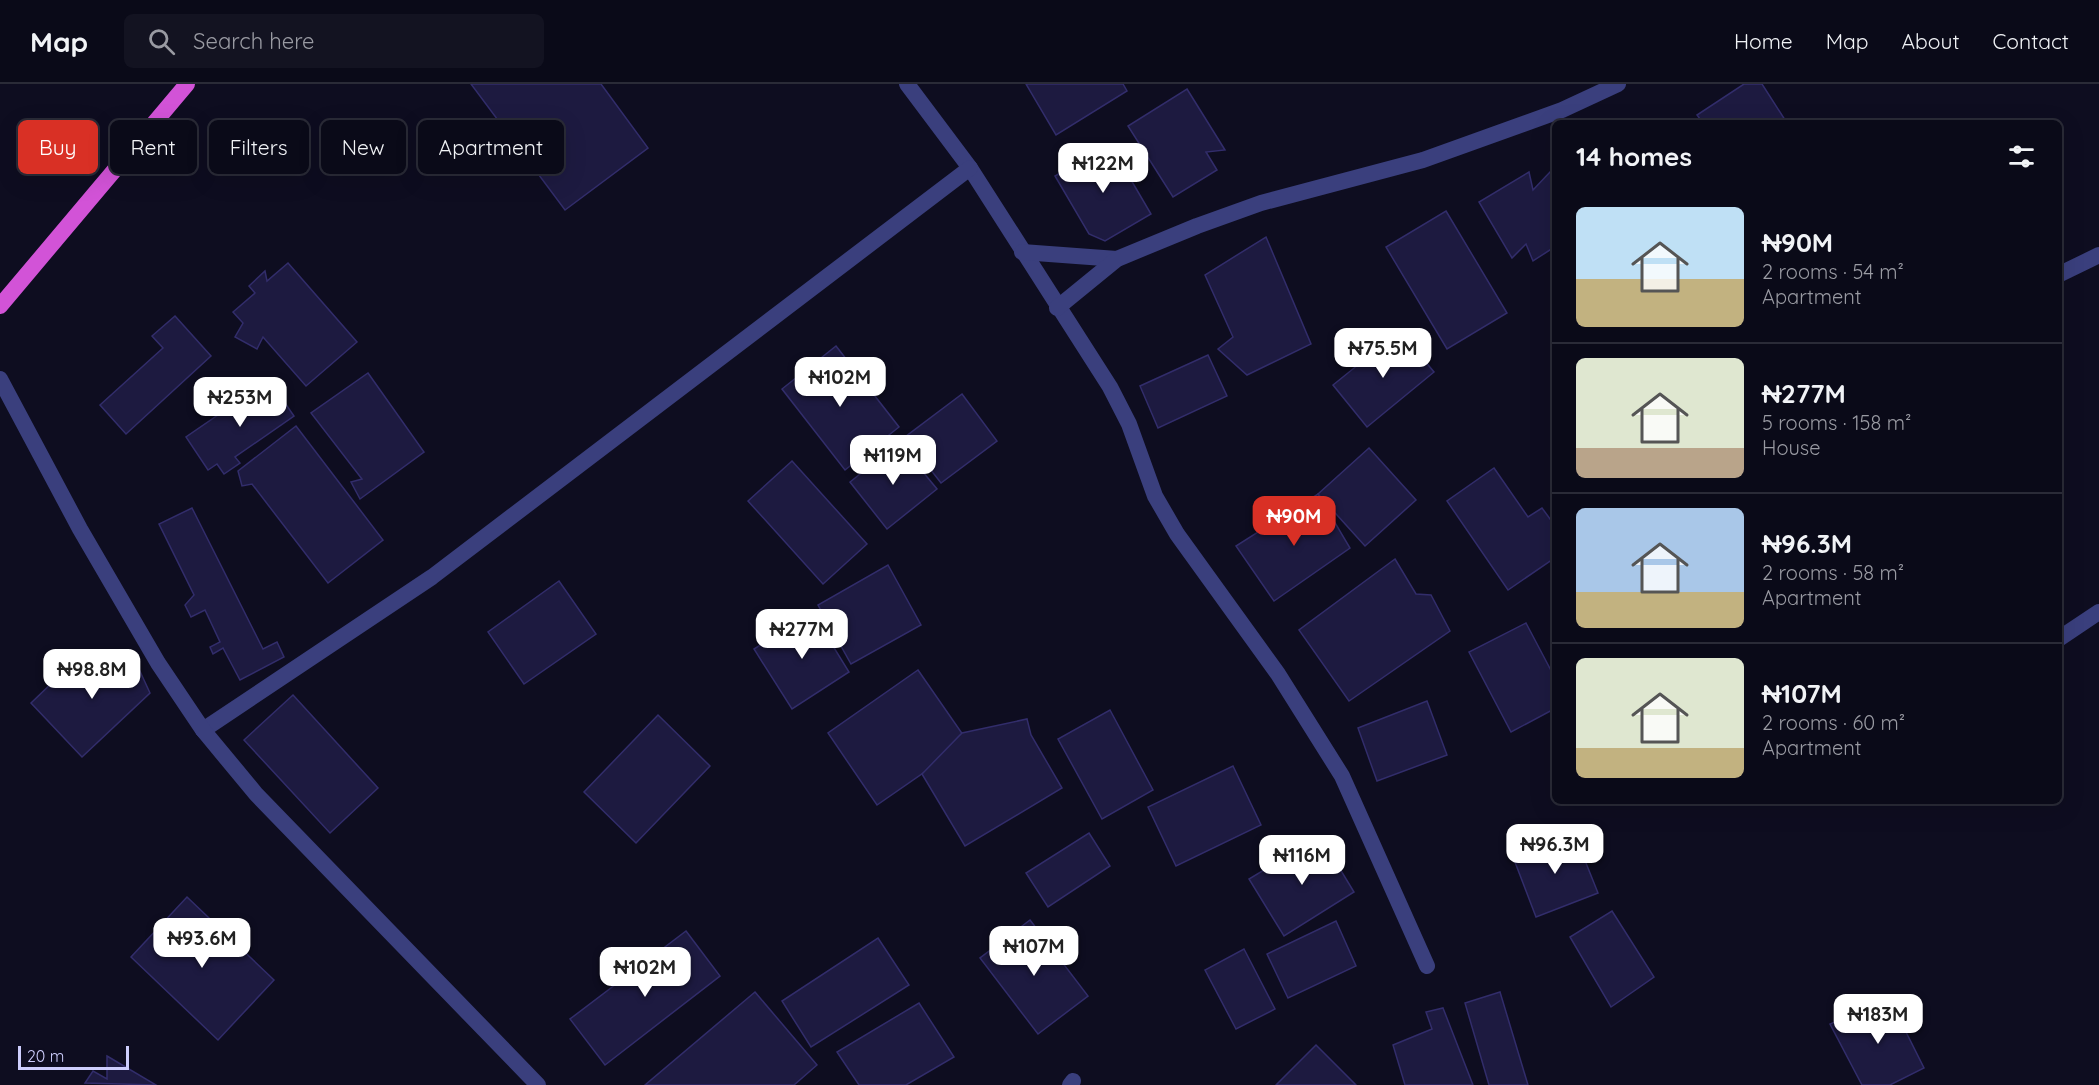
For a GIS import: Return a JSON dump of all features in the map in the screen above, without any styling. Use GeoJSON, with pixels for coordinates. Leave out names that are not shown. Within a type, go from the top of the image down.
{"type":"FeatureCollection","features":[{"type":"Feature","properties":{"kind":"highway"},"geometry":{"type":"LineString","coordinates":[[0,306],[187,84]]}},
{"type":"Feature","properties":{"kind":"street"},"geometry":{"type":"LineString","coordinates":[[907,84],[970,168],[1057,308],[1110,387],[1130,424],[1155,496],[1177,534],[1278,674],[1342,776],[1427,966]]}},
{"type":"Feature","properties":{"kind":"street"},"geometry":{"type":"LineString","coordinates":[[1057,308],[1117,259],[1261,203],[1424,160],[1562,110],[1618,84]]}},
{"type":"Feature","properties":{"kind":"street"},"geometry":{"type":"LineString","coordinates":[[203,730],[432,577],[970,168]]}},
{"type":"Feature","properties":{"kind":"street"},"geometry":{"type":"LineString","coordinates":[[1022,252],[1117,259]]}},
{"type":"Feature","properties":{"kind":"street"},"geometry":{"type":"LineString","coordinates":[[2062,273],[2099,255]]}},
{"type":"Feature","properties":{"kind":"street"},"geometry":{"type":"LineString","coordinates":[[0,379],[80,529],[158,663],[203,730],[256,794],[538,1085]]}},
{"type":"Feature","properties":{"kind":"street"},"geometry":{"type":"LineString","coordinates":[[2062,637],[2099,612]]}},
{"type":"Feature","properties":{"kind":"building"},"geometry":{"type":"Polygon","coordinates":[[[471,84],[601,84],[648,148],[565,210],[538,174],[564,174],[564,120],[498,120],[471,84]]]}},
{"type":"Feature","properties":{"kind":"building"},"geometry":{"type":"Polygon","coordinates":[[[1026,84],[1123,84],[1127,91],[1056,135],[1026,84]]]}},
{"type":"Feature","properties":{"kind":"building"},"geometry":{"type":"Polygon","coordinates":[[[1744,84],[1762,84],[1785,120],[1701,120],[1697,115],[1744,84]]]}},
{"type":"Feature","properties":{"kind":"building"},"geometry":{"type":"Polygon","coordinates":[[[1187,89],[1225,150],[1206,152],[1217,170],[1173,197],[1128,126],[1187,89]]]}},
{"type":"Feature","properties":{"kind":"building"},"geometry":{"type":"Polygon","coordinates":[[[1110,144],[1151,214],[1105,241],[1089,234],[1055,176],[1110,144]]]}},
{"type":"Feature","properties":{"kind":"building"},"geometry":{"type":"Polygon","coordinates":[[[1552,170],[1552,249],[1533,261],[1526,244],[1512,258],[1479,202],[1529,172],[1533,190],[1552,170]]]}},
{"type":"Feature","properties":{"kind":"building"},"geometry":{"type":"Polygon","coordinates":[[[1446,211],[1507,313],[1447,349],[1386,247],[1446,211]]]}},
{"type":"Feature","properties":{"kind":"building"},"geometry":{"type":"Polygon","coordinates":[[[1266,237],[1311,344],[1247,375],[1218,349],[1233,337],[1205,275],[1266,237]]]}},
{"type":"Feature","properties":{"kind":"building"},"geometry":{"type":"Polygon","coordinates":[[[288,263],[357,342],[306,386],[263,337],[257,349],[235,337],[243,323],[233,312],[255,293],[249,286],[265,271],[267,281],[288,263]]]}},
{"type":"Feature","properties":{"kind":"building"},"geometry":{"type":"Polygon","coordinates":[[[175,316],[211,356],[126,434],[100,405],[163,348],[152,336],[175,316]]]}},
{"type":"Feature","properties":{"kind":"building"},"geometry":{"type":"Polygon","coordinates":[[[1400,331],[1434,372],[1367,427],[1333,385],[1400,331]]]}},
{"type":"Feature","properties":{"kind":"building"},"geometry":{"type":"Polygon","coordinates":[[[836,346],[899,427],[845,470],[782,389],[836,346]]]}},
{"type":"Feature","properties":{"kind":"building"},"geometry":{"type":"Polygon","coordinates":[[[1208,355],[1227,396],[1158,428],[1140,386],[1208,355]]]}},
{"type":"Feature","properties":{"kind":"building"},"geometry":{"type":"Polygon","coordinates":[[[368,373],[424,452],[360,499],[351,482],[362,479],[311,413],[368,373]]]}},
{"type":"Feature","properties":{"kind":"building"},"geometry":{"type":"Polygon","coordinates":[[[269,380],[294,416],[235,457],[240,463],[224,474],[217,464],[208,470],[186,437],[269,380]]]}},
{"type":"Feature","properties":{"kind":"building"},"geometry":{"type":"Polygon","coordinates":[[[962,394],[997,441],[941,483],[905,437],[962,394]]]}},
{"type":"Feature","properties":{"kind":"building"},"geometry":{"type":"Polygon","coordinates":[[[296,426],[383,540],[328,583],[252,484],[242,486],[238,471],[296,426]]]}},
{"type":"Feature","properties":{"kind":"building"},"geometry":{"type":"Polygon","coordinates":[[[899,443],[937,489],[887,529],[850,482],[899,443]]]}},
{"type":"Feature","properties":{"kind":"building"},"geometry":{"type":"Polygon","coordinates":[[[1369,448],[1416,500],[1365,546],[1318,494],[1369,448]]]}},
{"type":"Feature","properties":{"kind":"building"},"geometry":{"type":"Polygon","coordinates":[[[792,461],[867,544],[823,584],[748,501],[792,461]]]}},
{"type":"Feature","properties":{"kind":"building"},"geometry":{"type":"Polygon","coordinates":[[[1494,468],[1528,517],[1542,508],[1552,522],[1552,560],[1508,590],[1447,501],[1494,468]]]}},
{"type":"Feature","properties":{"kind":"building"},"geometry":{"type":"Polygon","coordinates":[[[1318,494],[1350,548],[1274,601],[1236,546],[1318,494]]]}},
{"type":"Feature","properties":{"kind":"building"},"geometry":{"type":"Polygon","coordinates":[[[192,508],[263,649],[277,642],[284,657],[240,680],[223,648],[213,654],[210,647],[220,642],[205,610],[191,617],[185,605],[194,595],[159,524],[192,508]]]}},
{"type":"Feature","properties":{"kind":"building"},"geometry":{"type":"Polygon","coordinates":[[[1395,559],[1416,594],[1431,595],[1450,631],[1349,701],[1299,630],[1395,559]]]}},
{"type":"Feature","properties":{"kind":"building"},"geometry":{"type":"Polygon","coordinates":[[[888,565],[921,625],[851,664],[818,605],[888,565]]]}},
{"type":"Feature","properties":{"kind":"building"},"geometry":{"type":"Polygon","coordinates":[[[559,581],[596,634],[524,684],[488,632],[559,581]]]}},
{"type":"Feature","properties":{"kind":"building"},"geometry":{"type":"Polygon","coordinates":[[[812,612],[849,672],[792,709],[754,649],[812,612]]]}},
{"type":"Feature","properties":{"kind":"building"},"geometry":{"type":"Polygon","coordinates":[[[1526,623],[1552,672],[1552,710],[1511,732],[1469,652],[1526,623]]]}},
{"type":"Feature","properties":{"kind":"building"},"geometry":{"type":"Polygon","coordinates":[[[132,654],[150,693],[82,757],[31,703],[80,656],[104,668],[132,654]]]}},
{"type":"Feature","properties":{"kind":"building"},"geometry":{"type":"Polygon","coordinates":[[[918,670],[968,742],[877,805],[828,733],[918,670]]]}},
{"type":"Feature","properties":{"kind":"building"},"geometry":{"type":"Polygon","coordinates":[[[293,695],[378,788],[330,833],[244,740],[293,695]]]}},
{"type":"Feature","properties":{"kind":"building"},"geometry":{"type":"Polygon","coordinates":[[[1427,701],[1447,755],[1377,781],[1358,728],[1427,701]]]}},
{"type":"Feature","properties":{"kind":"building"},"geometry":{"type":"Polygon","coordinates":[[[1110,710],[1153,790],[1102,819],[1058,739],[1110,710]]]}},
{"type":"Feature","properties":{"kind":"building"},"geometry":{"type":"Polygon","coordinates":[[[658,715],[710,766],[636,843],[584,792],[658,715]]]}},
{"type":"Feature","properties":{"kind":"building"},"geometry":{"type":"Polygon","coordinates":[[[1027,719],[1031,735],[1062,788],[965,846],[922,774],[962,733],[1027,719]]]}},
{"type":"Feature","properties":{"kind":"building"},"geometry":{"type":"Polygon","coordinates":[[[1233,766],[1261,825],[1176,866],[1148,807],[1233,766]]]}},
{"type":"Feature","properties":{"kind":"building"},"geometry":{"type":"Polygon","coordinates":[[[1089,833],[1110,866],[1048,907],[1026,873],[1089,833]]]}},
{"type":"Feature","properties":{"kind":"building"},"geometry":{"type":"Polygon","coordinates":[[[1574,833],[1598,893],[1536,917],[1513,857],[1574,833]]]}},
{"type":"Feature","properties":{"kind":"building"},"geometry":{"type":"Polygon","coordinates":[[[1320,836],[1354,892],[1284,936],[1249,879],[1320,836]]]}},
{"type":"Feature","properties":{"kind":"building"},"geometry":{"type":"Polygon","coordinates":[[[187,897],[274,980],[218,1040],[131,957],[187,897]]]}},
{"type":"Feature","properties":{"kind":"building"},"geometry":{"type":"Polygon","coordinates":[[[1612,911],[1654,977],[1611,1007],[1570,937],[1612,911]]]}},
{"type":"Feature","properties":{"kind":"building"},"geometry":{"type":"Polygon","coordinates":[[[1030,920],[1088,996],[1038,1034],[980,958],[1030,920]]]}},
{"type":"Feature","properties":{"kind":"building"},"geometry":{"type":"Polygon","coordinates":[[[1336,921],[1356,966],[1288,998],[1267,954],[1336,921]]]}},
{"type":"Feature","properties":{"kind":"building"},"geometry":{"type":"Polygon","coordinates":[[[686,931],[720,976],[605,1065],[570,1019],[686,931]]]}},
{"type":"Feature","properties":{"kind":"building"},"geometry":{"type":"Polygon","coordinates":[[[878,938],[909,985],[811,1047],[782,1001],[878,938]]]}},
{"type":"Feature","properties":{"kind":"building"},"geometry":{"type":"Polygon","coordinates":[[[1244,949],[1275,1009],[1236,1029],[1205,970],[1244,949]]]}},
{"type":"Feature","properties":{"kind":"building"},"geometry":{"type":"Polygon","coordinates":[[[755,992],[817,1065],[794,1085],[645,1085],[755,992]]]}},
{"type":"Feature","properties":{"kind":"building"},"geometry":{"type":"Polygon","coordinates":[[[1500,992],[1528,1085],[1489,1085],[1465,1003],[1500,992]]]}},
{"type":"Feature","properties":{"kind":"building"},"geometry":{"type":"Polygon","coordinates":[[[1889,998],[1924,1068],[1890,1085],[1862,1085],[1830,1024],[1889,998]]]}},
{"type":"Feature","properties":{"kind":"building"},"geometry":{"type":"Polygon","coordinates":[[[919,1003],[954,1057],[906,1085],[859,1085],[837,1052],[919,1003]]]}},
{"type":"Feature","properties":{"kind":"building"},"geometry":{"type":"Polygon","coordinates":[[[1443,1008],[1473,1085],[1405,1085],[1393,1045],[1432,1029],[1426,1012],[1443,1008]]]}},
{"type":"Feature","properties":{"kind":"building"},"geometry":{"type":"Polygon","coordinates":[[[1316,1045],[1356,1085],[1276,1085],[1316,1045]]]}},
{"type":"Feature","properties":{"kind":"building"},"geometry":{"type":"Polygon","coordinates":[[[107,1056],[156,1085],[85,1083],[93,1071],[107,1079],[107,1056]]]}}]}
